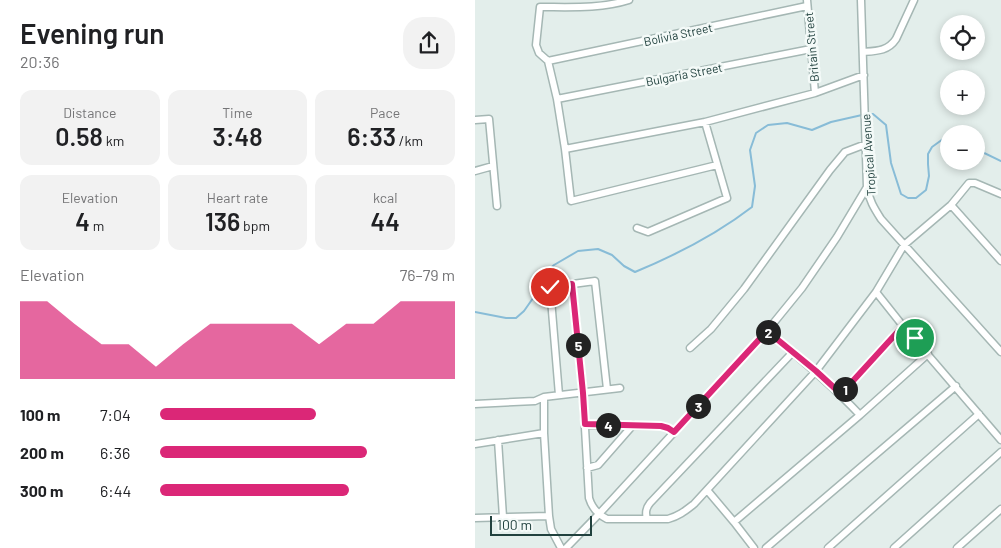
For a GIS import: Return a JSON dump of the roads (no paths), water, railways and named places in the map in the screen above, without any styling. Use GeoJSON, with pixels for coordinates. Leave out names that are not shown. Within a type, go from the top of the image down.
{"type":"FeatureCollection","features":[{"type":"Feature","properties":{"kind":"street"},"geometry":{"type":"LineString","coordinates":[[629,0],[598,6],[540,7],[536,45],[539,53],[548,61],[557,99],[571,200],[717,165]]}},
{"type":"Feature","properties":{"kind":"street","name":"Tropical Avenue"},"geometry":{"type":"LineString","coordinates":[[861,0],[867,187],[873,208],[1001,352]]}},
{"type":"Feature","properties":{"kind":"street"},"geometry":{"type":"LineString","coordinates":[[863,52],[883,50],[893,44],[914,0]]}},
{"type":"Feature","properties":{"kind":"street","name":"Bolivia Street"},"geometry":{"type":"LineString","coordinates":[[548,61],[807,3]]}},
{"type":"Feature","properties":{"kind":"street","name":"Britain Street"},"geometry":{"type":"LineString","coordinates":[[807,3],[815,93]]}},
{"type":"Feature","properties":{"kind":"street","name":"Bulgaria Street"},"geometry":{"type":"LineString","coordinates":[[557,99],[811,49]]}},
{"type":"Feature","properties":{"kind":"street"},"geometry":{"type":"LineString","coordinates":[[565,149],[705,122],[815,93],[864,76]]}},
{"type":"Feature","properties":{"kind":"street"},"geometry":{"type":"LineString","coordinates":[[475,120],[489,120],[497,206]]}},
{"type":"Feature","properties":{"kind":"street"},"geometry":{"type":"LineString","coordinates":[[637,228],[648,232],[727,198],[705,122]]}},
{"type":"Feature","properties":{"kind":"street"},"geometry":{"type":"LineString","coordinates":[[690,348],[711,329],[744,289],[845,152],[866,144]]}},
{"type":"Feature","properties":{"kind":"street"},"geometry":{"type":"LineString","coordinates":[[475,171],[493,166]]}},
{"type":"Feature","properties":{"kind":"street"},"geometry":{"type":"LineString","coordinates":[[572,284],[583,393],[591,505],[599,514],[607,519],[668,519],[677,517],[694,504],[816,371],[876,292],[904,245],[951,205],[969,183],[975,183],[1001,194]]}},
{"type":"Feature","properties":{"kind":"street"},"geometry":{"type":"LineString","coordinates":[[566,548],[767,331],[802,288],[837,237],[867,187]]}},
{"type":"Feature","properties":{"kind":"street"},"geometry":{"type":"LineString","coordinates":[[951,205],[1001,261]]}},
{"type":"Feature","properties":{"kind":"street"},"geometry":{"type":"LineString","coordinates":[[559,395],[550,287],[595,281],[607,389]]}},
{"type":"Feature","properties":{"kind":"street"},"geometry":{"type":"LineString","coordinates":[[876,292],[1001,440]]}},
{"type":"Feature","properties":{"kind":"street"},"geometry":{"type":"LineString","coordinates":[[841,394],[903,326]]}},
{"type":"Feature","properties":{"kind":"street"},"geometry":{"type":"LineString","coordinates":[[767,331],[816,371],[860,415]]}},
{"type":"Feature","properties":{"kind":"street"},"geometry":{"type":"LineString","coordinates":[[647,519],[645,514],[650,503],[793,352]]}},
{"type":"Feature","properties":{"kind":"street"},"geometry":{"type":"LineString","coordinates":[[734,522],[860,415],[928,354]]}},
{"type":"Feature","properties":{"kind":"street"},"geometry":{"type":"LineString","coordinates":[[766,548],[955,386]]}},
{"type":"Feature","properties":{"kind":"street"},"geometry":{"type":"LineString","coordinates":[[475,404],[535,401],[544,397],[620,388]]}},
{"type":"Feature","properties":{"kind":"street"},"geometry":{"type":"LineString","coordinates":[[544,397],[544,434],[549,516],[551,529],[561,548]]}},
{"type":"Feature","properties":{"kind":"street"},"geometry":{"type":"LineString","coordinates":[[828,548],[979,414]]}},
{"type":"Feature","properties":{"kind":"street"},"geometry":{"type":"LineString","coordinates":[[585,424],[661,426],[674,432]]}},
{"type":"Feature","properties":{"kind":"street"},"geometry":{"type":"LineString","coordinates":[[587,468],[598,465],[633,425]]}},
{"type":"Feature","properties":{"kind":"street"},"geometry":{"type":"LineString","coordinates":[[475,444],[544,434]]}},
{"type":"Feature","properties":{"kind":"street"},"geometry":{"type":"LineString","coordinates":[[498,440],[503,517]]}},
{"type":"Feature","properties":{"kind":"street"},"geometry":{"type":"LineString","coordinates":[[894,548],[1001,452]]}},
{"type":"Feature","properties":{"kind":"street"},"geometry":{"type":"LineString","coordinates":[[707,490],[754,548]]}},
{"type":"Feature","properties":{"kind":"street"},"geometry":{"type":"LineString","coordinates":[[957,548],[1001,509]]}},
{"type":"Feature","properties":{"kind":"street"},"geometry":{"type":"LineString","coordinates":[[475,518],[549,516]]}},
{"type":"Feature","properties":{"kind":"waterway"},"geometry":{"type":"LineString","coordinates":[[475,312],[516,318],[524,311],[538,291],[543,276],[554,265],[578,251],[598,249],[612,255],[624,266],[635,272],[681,251],[725,226],[752,207],[755,186],[750,150],[756,133],[768,125],[787,123],[812,130],[831,122],[873,114],[886,125],[891,163],[901,194],[908,198],[916,198],[926,190],[929,176],[928,154],[932,147],[940,141]]}},
{"type":"Feature","properties":{"kind":"waterway"},"geometry":{"type":"LineString","coordinates":[[985,153],[1001,161]]}}]}
